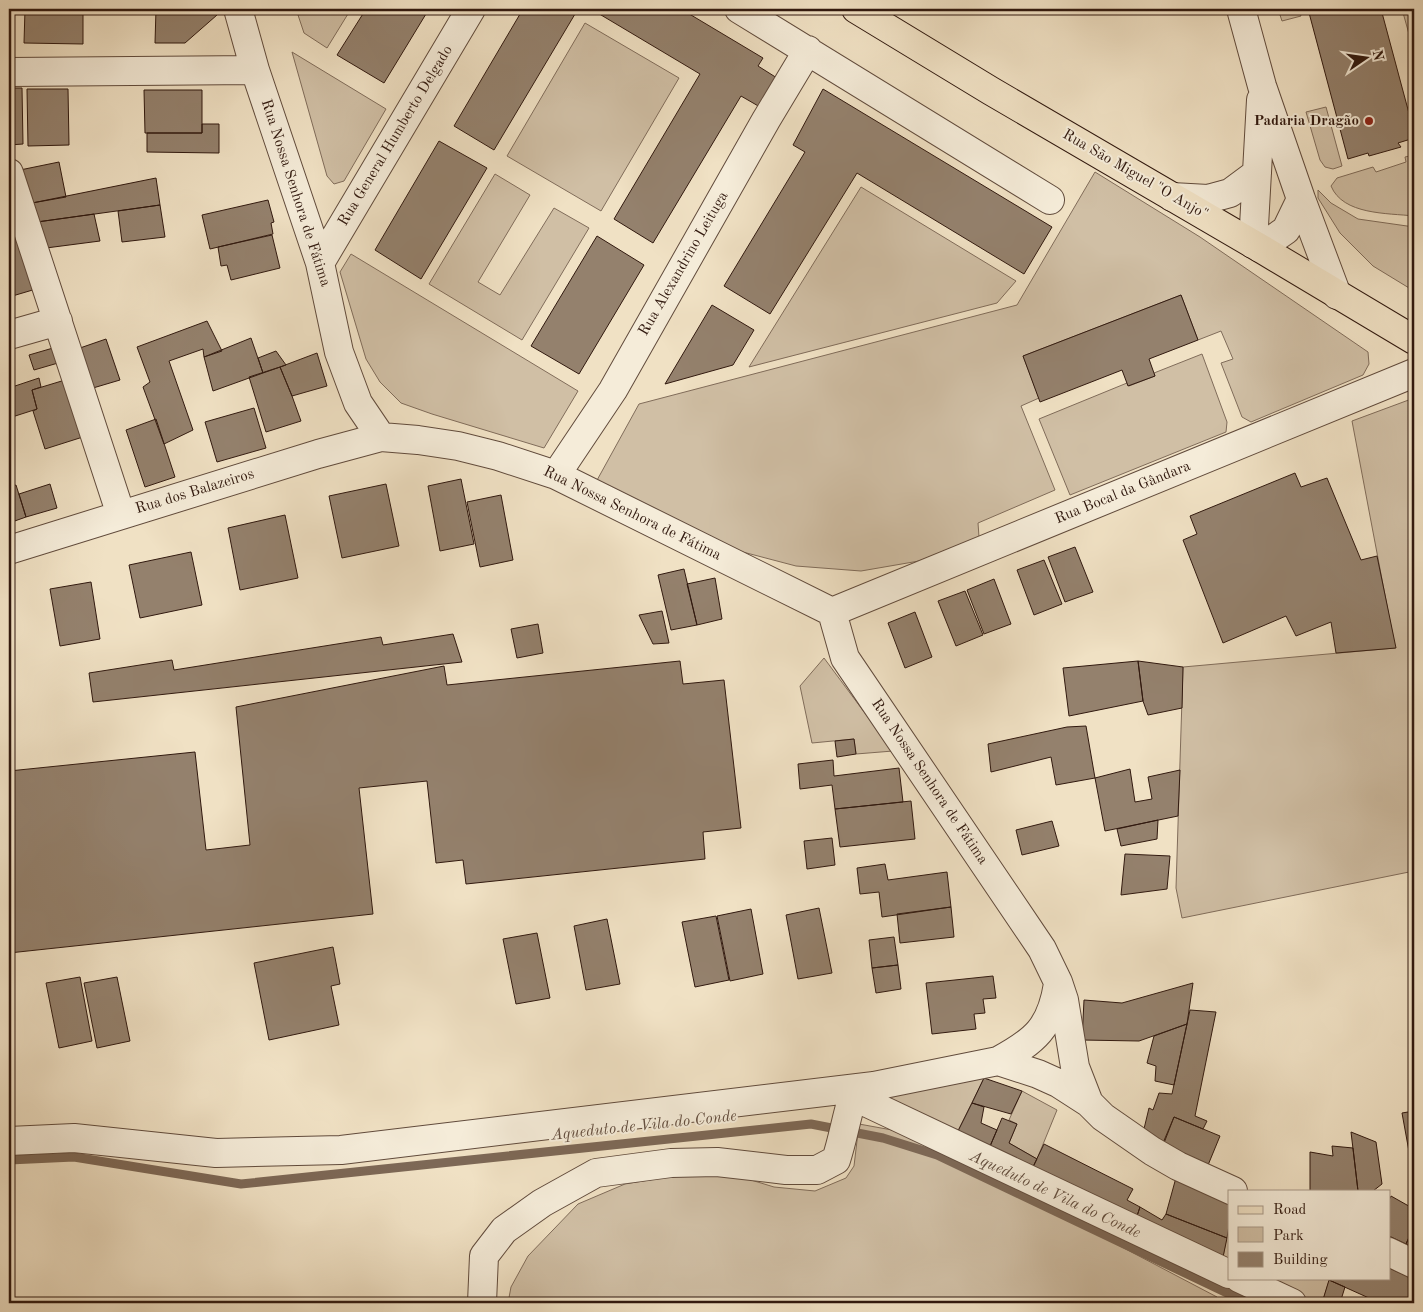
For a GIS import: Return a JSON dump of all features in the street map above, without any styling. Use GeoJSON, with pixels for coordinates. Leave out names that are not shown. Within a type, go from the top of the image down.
{"type":"FeatureCollection","features":[{"type":"Feature","properties":{"kind":"main road","name":"Rua São Miguel \"O Anjo\""},"geometry":{"type":"LineString","coordinates":[[856,9],[1414,340]]}},
{"type":"Feature","properties":{"kind":"street","name":"Rua Nossa Senhora de Fátima"},"geometry":{"type":"LineString","coordinates":[[238,9],[256,70],[320,263],[339,352],[358,402],[381,437],[458,446],[498,456],[556,475],[832,612],[845,658],[1042,949],[1058,982],[1064,1000],[1075,1067],[1088,1102]]}},
{"type":"Feature","properties":{"kind":"street","name":"Rua General Humberto Delgado"},"geometry":{"type":"LineString","coordinates":[[320,263],[471,9]]}},
{"type":"Feature","properties":{"kind":"street"},"geometry":{"type":"LineString","coordinates":[[739,9],[1050,200]]}},
{"type":"Feature","properties":{"kind":"street"},"geometry":{"type":"LineString","coordinates":[[1241,9],[1262,86],[1301,200],[1338,295]]}},
{"type":"Feature","properties":{"kind":"street","name":"Rua Alexandrino Leituga"},"geometry":{"type":"LineString","coordinates":[[556,475],[613,390],[808,50]]}},
{"type":"Feature","properties":{"kind":"street"},"geometry":{"type":"LineString","coordinates":[[9,72],[256,70]]}},
{"type":"Feature","properties":{"kind":"street"},"geometry":{"type":"LineString","coordinates":[[1262,86],[1256,173],[1256,246],[1286,230],[1301,200]]}},
{"type":"Feature","properties":{"kind":"street"},"geometry":{"type":"LineString","coordinates":[[9,173],[121,515]]}},
{"type":"Feature","properties":{"kind":"street"},"geometry":{"type":"LineString","coordinates":[[1172,197],[1208,200],[1230,193],[1256,173]]}},
{"type":"Feature","properties":{"kind":"street"},"geometry":{"type":"LineString","coordinates":[[9,335],[58,321]]}},
{"type":"Feature","properties":{"kind":"street","name":"Rua Bocal da Gândara"},"geometry":{"type":"LineString","coordinates":[[832,612],[1414,373]]}},
{"type":"Feature","properties":{"kind":"street","name":"Rua dos Balazeiros"},"geometry":{"type":"LineString","coordinates":[[9,550],[318,454],[381,437]]}},
{"type":"Feature","properties":{"kind":"street"},"geometry":{"type":"LineString","coordinates":[[9,1141],[74,1138],[216,1153],[341,1150],[846,1093],[998,1061],[1035,1038],[1048,1020],[1055,1004],[1058,982]]}},
{"type":"Feature","properties":{"kind":"street"},"geometry":{"type":"LineString","coordinates":[[998,1061],[1038,1074],[1058,1083],[1088,1102],[1104,1118],[1152,1151],[1178,1166],[1231,1190]]}},
{"type":"Feature","properties":{"kind":"street"},"geometry":{"type":"LineString","coordinates":[[846,1093],[1228,1274]]}},
{"type":"Feature","properties":{"kind":"street"},"geometry":{"type":"LineString","coordinates":[[482,1303],[484,1256],[504,1230],[542,1203],[596,1173],[671,1163],[717,1162],[786,1170],[817,1170],[836,1160],[846,1120],[846,1093]]}},
{"type":"Feature","properties":{"kind":"street"},"geometry":{"type":"LineString","coordinates":[[1390,1252],[1414,1264]]}},
{"type":"Feature","properties":{"kind":"street"},"geometry":{"type":"LineString","coordinates":[[1243,1280],[1292,1303]]}},
{"type":"Feature","properties":{"kind":"green space"},"geometry":{"type":"Polygon","coordinates":[[[296,9],[351,9],[327,48],[304,33],[296,9]]]}},
{"type":"Feature","properties":{"kind":"green space"},"geometry":{"type":"Polygon","coordinates":[[[1278,9],[1299,9],[1301,16],[1282,21],[1278,9]]]}},
{"type":"Feature","properties":{"kind":"green space"},"geometry":{"type":"Polygon","coordinates":[[[1402,9],[1414,9],[1414,52],[1402,9]]]}},
{"type":"Feature","properties":{"kind":"green space"},"geometry":{"type":"Polygon","coordinates":[[[585,23],[679,78],[601,211],[507,156],[585,23]]]}},
{"type":"Feature","properties":{"kind":"green space"},"geometry":{"type":"Polygon","coordinates":[[[292,52],[386,109],[344,181],[334,184],[327,176],[292,52]]]}},
{"type":"Feature","properties":{"kind":"green space"},"geometry":{"type":"Polygon","coordinates":[[[1326,107],[1342,166],[1333,169],[1325,167],[1320,160],[1306,112],[1326,107]]]}},
{"type":"Feature","properties":{"kind":"green space"},"geometry":{"type":"Polygon","coordinates":[[[1414,155],[1414,216],[1379,213],[1355,207],[1337,195],[1331,186],[1337,178],[1373,167],[1376,172],[1406,162],[1405,157],[1414,155]]]}},
{"type":"Feature","properties":{"kind":"green space"},"geometry":{"type":"Polygon","coordinates":[[[1095,172],[1200,237],[1368,352],[1369,364],[1363,375],[1251,422],[1242,417],[1221,363],[1233,359],[1221,331],[1198,340],[1181,295],[1023,356],[1039,398],[1021,406],[1055,490],[978,523],[979,537],[919,561],[861,571],[796,566],[739,551],[596,482],[639,404],[1017,305],[1095,172]]]}},
{"type":"Feature","properties":{"kind":"green space"},"geometry":{"type":"Polygon","coordinates":[[[495,174],[530,195],[478,282],[500,295],[554,208],[589,228],[522,340],[429,284],[495,174]]]}},
{"type":"Feature","properties":{"kind":"green space"},"geometry":{"type":"Polygon","coordinates":[[[861,187],[1016,281],[997,303],[749,367],[861,187]]]}},
{"type":"Feature","properties":{"kind":"green space"},"geometry":{"type":"Polygon","coordinates":[[[1318,190],[1331,203],[1358,219],[1414,227],[1414,291],[1373,266],[1340,233],[1318,198],[1318,190]]]}},
{"type":"Feature","properties":{"kind":"green space"},"geometry":{"type":"Polygon","coordinates":[[[351,254],[578,391],[544,448],[401,403],[380,382],[366,359],[340,272],[351,254]]]}},
{"type":"Feature","properties":{"kind":"green space"},"geometry":{"type":"Polygon","coordinates":[[[1202,354],[1227,422],[1226,432],[1070,495],[1039,419],[1127,383],[1129,386],[1155,376],[1154,373],[1202,354]]]}},
{"type":"Feature","properties":{"kind":"green space"},"geometry":{"type":"Polygon","coordinates":[[[1414,398],[1414,871],[1182,918],[1176,888],[1183,667],[1395,648],[1352,421],[1414,398]]]}},
{"type":"Feature","properties":{"kind":"green space"},"geometry":{"type":"Polygon","coordinates":[[[824,658],[893,751],[856,754],[854,739],[812,743],[800,686],[824,658]]]}},
{"type":"Feature","properties":{"kind":"green space"},"geometry":{"type":"Polygon","coordinates":[[[984,1078],[956,1135],[890,1104],[884,1093],[984,1078]]]}},
{"type":"Feature","properties":{"kind":"green space"},"geometry":{"type":"Polygon","coordinates":[[[1022,1091],[1057,1110],[1037,1159],[1009,1143],[1017,1124],[1009,1120],[1022,1091]]]}},
{"type":"Feature","properties":{"kind":"green space"},"geometry":{"type":"Polygon","coordinates":[[[859,1124],[903,1132],[1217,1297],[1218,1303],[508,1303],[511,1287],[528,1256],[578,1204],[625,1184],[691,1173],[728,1173],[774,1187],[815,1191],[846,1178],[854,1166],[859,1124]]]}},
{"type":"Feature","properties":{"kind":"green space"},"geometry":{"type":"Polygon","coordinates":[[[1228,1230],[1228,1265],[1222,1262],[1228,1230]]]}},
{"type":"Feature","properties":{"kind":"green space"},"geometry":{"type":"Polygon","coordinates":[[[1258,1280],[1329,1280],[1322,1303],[1303,1303],[1258,1280]]]}},
{"type":"Feature","properties":{"kind":"building"},"geometry":{"type":"Polygon","coordinates":[[[25,9],[83,9],[83,44],[24,43],[25,9]]]}},
{"type":"Feature","properties":{"kind":"building"},"geometry":{"type":"Polygon","coordinates":[[[156,9],[215,9],[217,15],[185,43],[155,43],[156,9]]]}},
{"type":"Feature","properties":{"kind":"building"},"geometry":{"type":"Polygon","coordinates":[[[366,9],[429,9],[384,83],[337,55],[366,9]]]}},
{"type":"Feature","properties":{"kind":"building"},"geometry":{"type":"Polygon","coordinates":[[[523,9],[578,9],[494,150],[454,126],[523,9]]]}},
{"type":"Feature","properties":{"kind":"building"},"geometry":{"type":"Polygon","coordinates":[[[591,9],[681,9],[763,58],[758,66],[777,78],[760,107],[741,96],[653,243],[614,219],[700,74],[591,9]]]}},
{"type":"Feature","properties":{"kind":"building"},"geometry":{"type":"Polygon","coordinates":[[[1308,9],[1381,9],[1414,138],[1398,143],[1401,147],[1369,156],[1368,153],[1348,159],[1308,9]]]}},
{"type":"Feature","properties":{"kind":"building"},"geometry":{"type":"Polygon","coordinates":[[[9,88],[22,88],[23,144],[9,145],[9,88]]]}},
{"type":"Feature","properties":{"kind":"building"},"geometry":{"type":"Polygon","coordinates":[[[27,89],[68,89],[69,145],[28,146],[27,89]]]}},
{"type":"Feature","properties":{"kind":"building"},"geometry":{"type":"Polygon","coordinates":[[[823,89],[1052,227],[1024,274],[857,173],[770,314],[724,286],[805,152],[793,145],[823,89]]]}},
{"type":"Feature","properties":{"kind":"building"},"geometry":{"type":"Polygon","coordinates":[[[144,90],[202,90],[202,133],[145,133],[144,90]]]}},
{"type":"Feature","properties":{"kind":"building"},"geometry":{"type":"Polygon","coordinates":[[[202,124],[219,124],[219,153],[147,152],[147,133],[202,133],[202,124]]]}},
{"type":"Feature","properties":{"kind":"building"},"geometry":{"type":"Polygon","coordinates":[[[439,141],[487,168],[421,279],[375,250],[439,141]]]}},
{"type":"Feature","properties":{"kind":"building"},"geometry":{"type":"Polygon","coordinates":[[[59,162],[66,197],[32,203],[20,170],[59,162]]]}},
{"type":"Feature","properties":{"kind":"building"},"geometry":{"type":"Polygon","coordinates":[[[156,178],[160,205],[37,222],[32,203],[156,178]]]}},
{"type":"Feature","properties":{"kind":"building"},"geometry":{"type":"Polygon","coordinates":[[[268,200],[274,222],[271,223],[273,234],[210,249],[202,215],[268,200]]]}},
{"type":"Feature","properties":{"kind":"building"},"geometry":{"type":"Polygon","coordinates":[[[160,205],[165,237],[122,242],[118,211],[160,205]]]}},
{"type":"Feature","properties":{"kind":"building"},"geometry":{"type":"Polygon","coordinates":[[[9,206],[36,289],[9,297],[9,206]]]}},
{"type":"Feature","properties":{"kind":"building"},"geometry":{"type":"Polygon","coordinates":[[[94,214],[100,241],[46,248],[37,222],[94,214]]]}},
{"type":"Feature","properties":{"kind":"building"},"geometry":{"type":"Polygon","coordinates":[[[272,235],[280,268],[231,280],[227,265],[221,266],[218,247],[272,235]]]}},
{"type":"Feature","properties":{"kind":"building"},"geometry":{"type":"Polygon","coordinates":[[[597,236],[644,265],[579,374],[531,346],[597,236]]]}},
{"type":"Feature","properties":{"kind":"building"},"geometry":{"type":"Polygon","coordinates":[[[1181,295],[1198,340],[1149,359],[1155,376],[1128,386],[1122,370],[1040,402],[1023,356],[1181,295]]]}},
{"type":"Feature","properties":{"kind":"building"},"geometry":{"type":"Polygon","coordinates":[[[712,305],[754,330],[733,365],[665,384],[712,305]]]}},
{"type":"Feature","properties":{"kind":"building"},"geometry":{"type":"Polygon","coordinates":[[[207,321],[222,351],[204,357],[203,349],[169,361],[193,430],[164,444],[143,387],[150,382],[137,347],[207,321]]]}},
{"type":"Feature","properties":{"kind":"building"},"geometry":{"type":"Polygon","coordinates":[[[251,338],[263,373],[213,391],[204,357],[251,338]]]}},
{"type":"Feature","properties":{"kind":"building"},"geometry":{"type":"Polygon","coordinates":[[[106,339],[120,380],[93,388],[80,348],[106,339]]]}},
{"type":"Feature","properties":{"kind":"building"},"geometry":{"type":"Polygon","coordinates":[[[53,348],[58,363],[34,370],[29,355],[53,348]]]}},
{"type":"Feature","properties":{"kind":"building"},"geometry":{"type":"Polygon","coordinates":[[[276,351],[286,365],[263,373],[258,358],[276,351]]]}},
{"type":"Feature","properties":{"kind":"building"},"geometry":{"type":"Polygon","coordinates":[[[317,353],[327,386],[292,396],[280,367],[317,353]]]}},
{"type":"Feature","properties":{"kind":"building"},"geometry":{"type":"Polygon","coordinates":[[[280,367],[301,421],[266,432],[249,377],[280,367]]]}},
{"type":"Feature","properties":{"kind":"building"},"geometry":{"type":"Polygon","coordinates":[[[39,378],[41,387],[32,390],[37,409],[9,418],[9,388],[39,378]]]}},
{"type":"Feature","properties":{"kind":"building"},"geometry":{"type":"Polygon","coordinates":[[[65,380],[86,436],[45,449],[33,411],[37,409],[32,390],[65,380]]]}},
{"type":"Feature","properties":{"kind":"building"},"geometry":{"type":"Polygon","coordinates":[[[254,408],[266,448],[217,462],[205,422],[254,408]]]}},
{"type":"Feature","properties":{"kind":"building"},"geometry":{"type":"Polygon","coordinates":[[[156,419],[175,477],[145,487],[126,430],[156,419]]]}},
{"type":"Feature","properties":{"kind":"building"},"geometry":{"type":"Polygon","coordinates":[[[1295,473],[1301,487],[1327,478],[1361,560],[1377,556],[1396,648],[1336,653],[1331,622],[1296,636],[1286,616],[1223,643],[1183,540],[1197,534],[1190,516],[1295,473]]]}},
{"type":"Feature","properties":{"kind":"building"},"geometry":{"type":"Polygon","coordinates":[[[461,479],[474,544],[440,551],[428,486],[461,479]]]}},
{"type":"Feature","properties":{"kind":"building"},"geometry":{"type":"Polygon","coordinates":[[[50,484],[57,508],[26,517],[19,494],[50,484]]]}},
{"type":"Feature","properties":{"kind":"building"},"geometry":{"type":"Polygon","coordinates":[[[386,484],[399,546],[342,558],[329,496],[386,484]]]}},
{"type":"Feature","properties":{"kind":"building"},"geometry":{"type":"Polygon","coordinates":[[[16,485],[26,517],[9,523],[9,487],[16,485]]]}},
{"type":"Feature","properties":{"kind":"building"},"geometry":{"type":"Polygon","coordinates":[[[501,495],[513,560],[480,567],[467,502],[501,495]]]}},
{"type":"Feature","properties":{"kind":"building"},"geometry":{"type":"Polygon","coordinates":[[[285,515],[298,578],[240,590],[228,528],[285,515]]]}},
{"type":"Feature","properties":{"kind":"building"},"geometry":{"type":"Polygon","coordinates":[[[1075,547],[1093,592],[1065,602],[1048,557],[1075,547]]]}},
{"type":"Feature","properties":{"kind":"building"},"geometry":{"type":"Polygon","coordinates":[[[191,552],[202,605],[140,618],[129,565],[191,552]]]}},
{"type":"Feature","properties":{"kind":"building"},"geometry":{"type":"Polygon","coordinates":[[[1044,560],[1062,604],[1034,615],[1017,570],[1044,560]]]}},
{"type":"Feature","properties":{"kind":"building"},"geometry":{"type":"Polygon","coordinates":[[[684,569],[697,625],[671,630],[658,575],[684,569]]]}},
{"type":"Feature","properties":{"kind":"building"},"geometry":{"type":"Polygon","coordinates":[[[715,578],[722,619],[697,625],[687,584],[715,578]]]}},
{"type":"Feature","properties":{"kind":"building"},"geometry":{"type":"Polygon","coordinates":[[[994,579],[1011,624],[984,634],[967,590],[994,579]]]}},
{"type":"Feature","properties":{"kind":"building"},"geometry":{"type":"Polygon","coordinates":[[[91,582],[100,639],[60,646],[50,589],[91,582]]]}},
{"type":"Feature","properties":{"kind":"building"},"geometry":{"type":"Polygon","coordinates":[[[965,591],[983,635],[956,646],[938,601],[965,591]]]}},
{"type":"Feature","properties":{"kind":"building"},"geometry":{"type":"Polygon","coordinates":[[[662,611],[669,643],[653,644],[639,615],[662,611]]]}},
{"type":"Feature","properties":{"kind":"building"},"geometry":{"type":"Polygon","coordinates":[[[915,612],[932,657],[905,668],[888,623],[915,612]]]}},
{"type":"Feature","properties":{"kind":"building"},"geometry":{"type":"Polygon","coordinates":[[[538,624],[543,653],[517,658],[511,629],[538,624]]]}},
{"type":"Feature","properties":{"kind":"building"},"geometry":{"type":"Polygon","coordinates":[[[453,634],[462,662],[93,702],[89,673],[172,660],[174,670],[381,637],[383,645],[453,634]]]}},
{"type":"Feature","properties":{"kind":"building"},"geometry":{"type":"Polygon","coordinates":[[[680,661],[683,684],[724,680],[741,828],[703,832],[705,859],[466,884],[463,860],[436,863],[427,781],[359,788],[373,914],[9,953],[9,771],[195,752],[206,850],[250,845],[236,707],[444,666],[447,685],[680,661]]]}},
{"type":"Feature","properties":{"kind":"building"},"geometry":{"type":"Polygon","coordinates":[[[1138,661],[1143,701],[1069,716],[1063,668],[1138,661]]]}},
{"type":"Feature","properties":{"kind":"building"},"geometry":{"type":"Polygon","coordinates":[[[1138,661],[1183,667],[1182,708],[1148,715],[1143,701],[1138,661]]]}},
{"type":"Feature","properties":{"kind":"building"},"geometry":{"type":"Polygon","coordinates":[[[1086,726],[1095,778],[1056,785],[1051,757],[991,772],[988,744],[1067,727],[1086,726]]]}},
{"type":"Feature","properties":{"kind":"building"},"geometry":{"type":"Polygon","coordinates":[[[854,739],[856,754],[837,757],[835,741],[854,739]]]}},
{"type":"Feature","properties":{"kind":"building"},"geometry":{"type":"Polygon","coordinates":[[[833,760],[834,776],[899,768],[903,802],[835,809],[832,785],[800,789],[798,764],[833,760]]]}},
{"type":"Feature","properties":{"kind":"building"},"geometry":{"type":"Polygon","coordinates":[[[1130,769],[1135,802],[1152,799],[1148,777],[1180,770],[1178,816],[1105,831],[1095,778],[1130,769]]]}},
{"type":"Feature","properties":{"kind":"building"},"geometry":{"type":"Polygon","coordinates":[[[911,801],[915,839],[840,847],[835,809],[911,801]]]}},
{"type":"Feature","properties":{"kind":"building"},"geometry":{"type":"Polygon","coordinates":[[[1158,820],[1157,839],[1121,846],[1117,829],[1158,820]]]}},
{"type":"Feature","properties":{"kind":"building"},"geometry":{"type":"Polygon","coordinates":[[[1052,821],[1059,846],[1022,855],[1016,830],[1052,821]]]}},
{"type":"Feature","properties":{"kind":"building"},"geometry":{"type":"Polygon","coordinates":[[[832,838],[835,865],[807,869],[804,841],[832,838]]]}},
{"type":"Feature","properties":{"kind":"building"},"geometry":{"type":"Polygon","coordinates":[[[1125,854],[1170,856],[1167,889],[1121,895],[1125,854]]]}},
{"type":"Feature","properties":{"kind":"building"},"geometry":{"type":"Polygon","coordinates":[[[885,864],[888,880],[947,872],[951,907],[882,917],[879,892],[860,894],[857,868],[885,864]]]}},
{"type":"Feature","properties":{"kind":"building"},"geometry":{"type":"Polygon","coordinates":[[[951,907],[954,937],[900,943],[897,914],[951,907]]]}},
{"type":"Feature","properties":{"kind":"building"},"geometry":{"type":"Polygon","coordinates":[[[819,908],[832,973],[798,979],[786,915],[819,908]]]}},
{"type":"Feature","properties":{"kind":"building"},"geometry":{"type":"Polygon","coordinates":[[[751,909],[763,974],[730,981],[717,916],[751,909]]]}},
{"type":"Feature","properties":{"kind":"building"},"geometry":{"type":"Polygon","coordinates":[[[716,916],[729,980],[695,987],[682,922],[716,916]]]}},
{"type":"Feature","properties":{"kind":"building"},"geometry":{"type":"Polygon","coordinates":[[[607,919],[620,984],[586,990],[574,926],[607,919]]]}},
{"type":"Feature","properties":{"kind":"building"},"geometry":{"type":"Polygon","coordinates":[[[537,933],[550,998],[516,1004],[503,939],[537,933]]]}},
{"type":"Feature","properties":{"kind":"building"},"geometry":{"type":"Polygon","coordinates":[[[894,937],[898,965],[872,968],[869,940],[894,937]]]}},
{"type":"Feature","properties":{"kind":"building"},"geometry":{"type":"Polygon","coordinates":[[[333,947],[340,984],[331,986],[339,1025],[269,1040],[254,963],[333,947]]]}},
{"type":"Feature","properties":{"kind":"building"},"geometry":{"type":"Polygon","coordinates":[[[898,965],[901,989],[876,993],[872,968],[898,965]]]}},
{"type":"Feature","properties":{"kind":"building"},"geometry":{"type":"Polygon","coordinates":[[[993,976],[996,998],[983,999],[985,1013],[974,1014],[976,1029],[932,1034],[926,983],[993,976]]]}},
{"type":"Feature","properties":{"kind":"building"},"geometry":{"type":"Polygon","coordinates":[[[80,977],[92,1041],[59,1048],[46,983],[80,977]]]}},
{"type":"Feature","properties":{"kind":"building"},"geometry":{"type":"Polygon","coordinates":[[[117,977],[130,1041],[97,1048],[84,983],[117,977]]]}},
{"type":"Feature","properties":{"kind":"building"},"geometry":{"type":"Polygon","coordinates":[[[1193,983],[1187,1024],[1139,1041],[1082,1040],[1084,1000],[1122,1003],[1193,983]]]}},
{"type":"Feature","properties":{"kind":"building"},"geometry":{"type":"Polygon","coordinates":[[[1190,1010],[1216,1012],[1195,1116],[1207,1121],[1203,1129],[1174,1117],[1164,1143],[1143,1133],[1149,1108],[1153,1110],[1159,1093],[1172,1094],[1190,1010]]]}},
{"type":"Feature","properties":{"kind":"building"},"geometry":{"type":"Polygon","coordinates":[[[1187,1024],[1174,1085],[1155,1081],[1156,1066],[1147,1063],[1154,1036],[1187,1024]]]}},
{"type":"Feature","properties":{"kind":"building"},"geometry":{"type":"Polygon","coordinates":[[[984,1078],[1022,1091],[1011,1114],[972,1103],[984,1078]]]}},
{"type":"Feature","properties":{"kind":"building"},"geometry":{"type":"Polygon","coordinates":[[[972,1103],[984,1107],[981,1123],[997,1130],[988,1151],[956,1135],[972,1103]]]}},
{"type":"Feature","properties":{"kind":"building"},"geometry":{"type":"Polygon","coordinates":[[[1414,1111],[1414,1179],[1402,1113],[1414,1111]]]}},
{"type":"Feature","properties":{"kind":"building"},"geometry":{"type":"Polygon","coordinates":[[[1174,1117],[1220,1136],[1206,1170],[1160,1150],[1174,1117]]]}},
{"type":"Feature","properties":{"kind":"building"},"geometry":{"type":"Polygon","coordinates":[[[1002,1118],[1017,1124],[1009,1143],[1037,1159],[1030,1173],[988,1151],[1002,1118]]]}},
{"type":"Feature","properties":{"kind":"building"},"geometry":{"type":"Polygon","coordinates":[[[1351,1132],[1376,1142],[1382,1184],[1374,1190],[1358,1190],[1351,1132]]]}},
{"type":"Feature","properties":{"kind":"building"},"geometry":{"type":"Polygon","coordinates":[[[1044,1144],[1133,1189],[1127,1200],[1140,1207],[1135,1222],[1030,1173],[1044,1144]]]}},
{"type":"Feature","properties":{"kind":"building"},"geometry":{"type":"Polygon","coordinates":[[[1332,1146],[1353,1148],[1358,1190],[1310,1190],[1310,1152],[1333,1156],[1332,1146]]]}},
{"type":"Feature","properties":{"kind":"building"},"geometry":{"type":"Polygon","coordinates":[[[1177,1174],[1228,1200],[1227,1238],[1166,1214],[1177,1174]]]}},
{"type":"Feature","properties":{"kind":"building"},"geometry":{"type":"Polygon","coordinates":[[[1391,1196],[1414,1209],[1414,1226],[1406,1244],[1390,1236],[1391,1196]]]}},
{"type":"Feature","properties":{"kind":"building"},"geometry":{"type":"Polygon","coordinates":[[[1140,1207],[1162,1220],[1166,1214],[1227,1238],[1222,1262],[1135,1222],[1140,1207]]]}},
{"type":"Feature","properties":{"kind":"building"},"geometry":{"type":"Polygon","coordinates":[[[1414,1226],[1414,1248],[1406,1244],[1414,1226]]]}},
{"type":"Feature","properties":{"kind":"building"},"geometry":{"type":"Polygon","coordinates":[[[1390,1268],[1414,1279],[1414,1303],[1380,1303],[1329,1280],[1390,1280],[1390,1268]]]}},
{"type":"Feature","properties":{"kind":"building"},"geometry":{"type":"Polygon","coordinates":[[[1329,1280],[1345,1287],[1340,1303],[1322,1303],[1329,1280]]]}},
{"type":"Feature","properties":{"kind":"waterway","name":"Aqueduto de Vila do Conde"},"geometry":{"type":"LineString","coordinates":[[9,1160],[74,1157],[241,1184],[811,1124],[883,1138],[937,1155],[1248,1303]]}},
{"type":"Feature","properties":{"kind":"place","name":"Padaria Dragão"},"geometry":{"type":"Point","coordinates":[1369,121]}}]}
